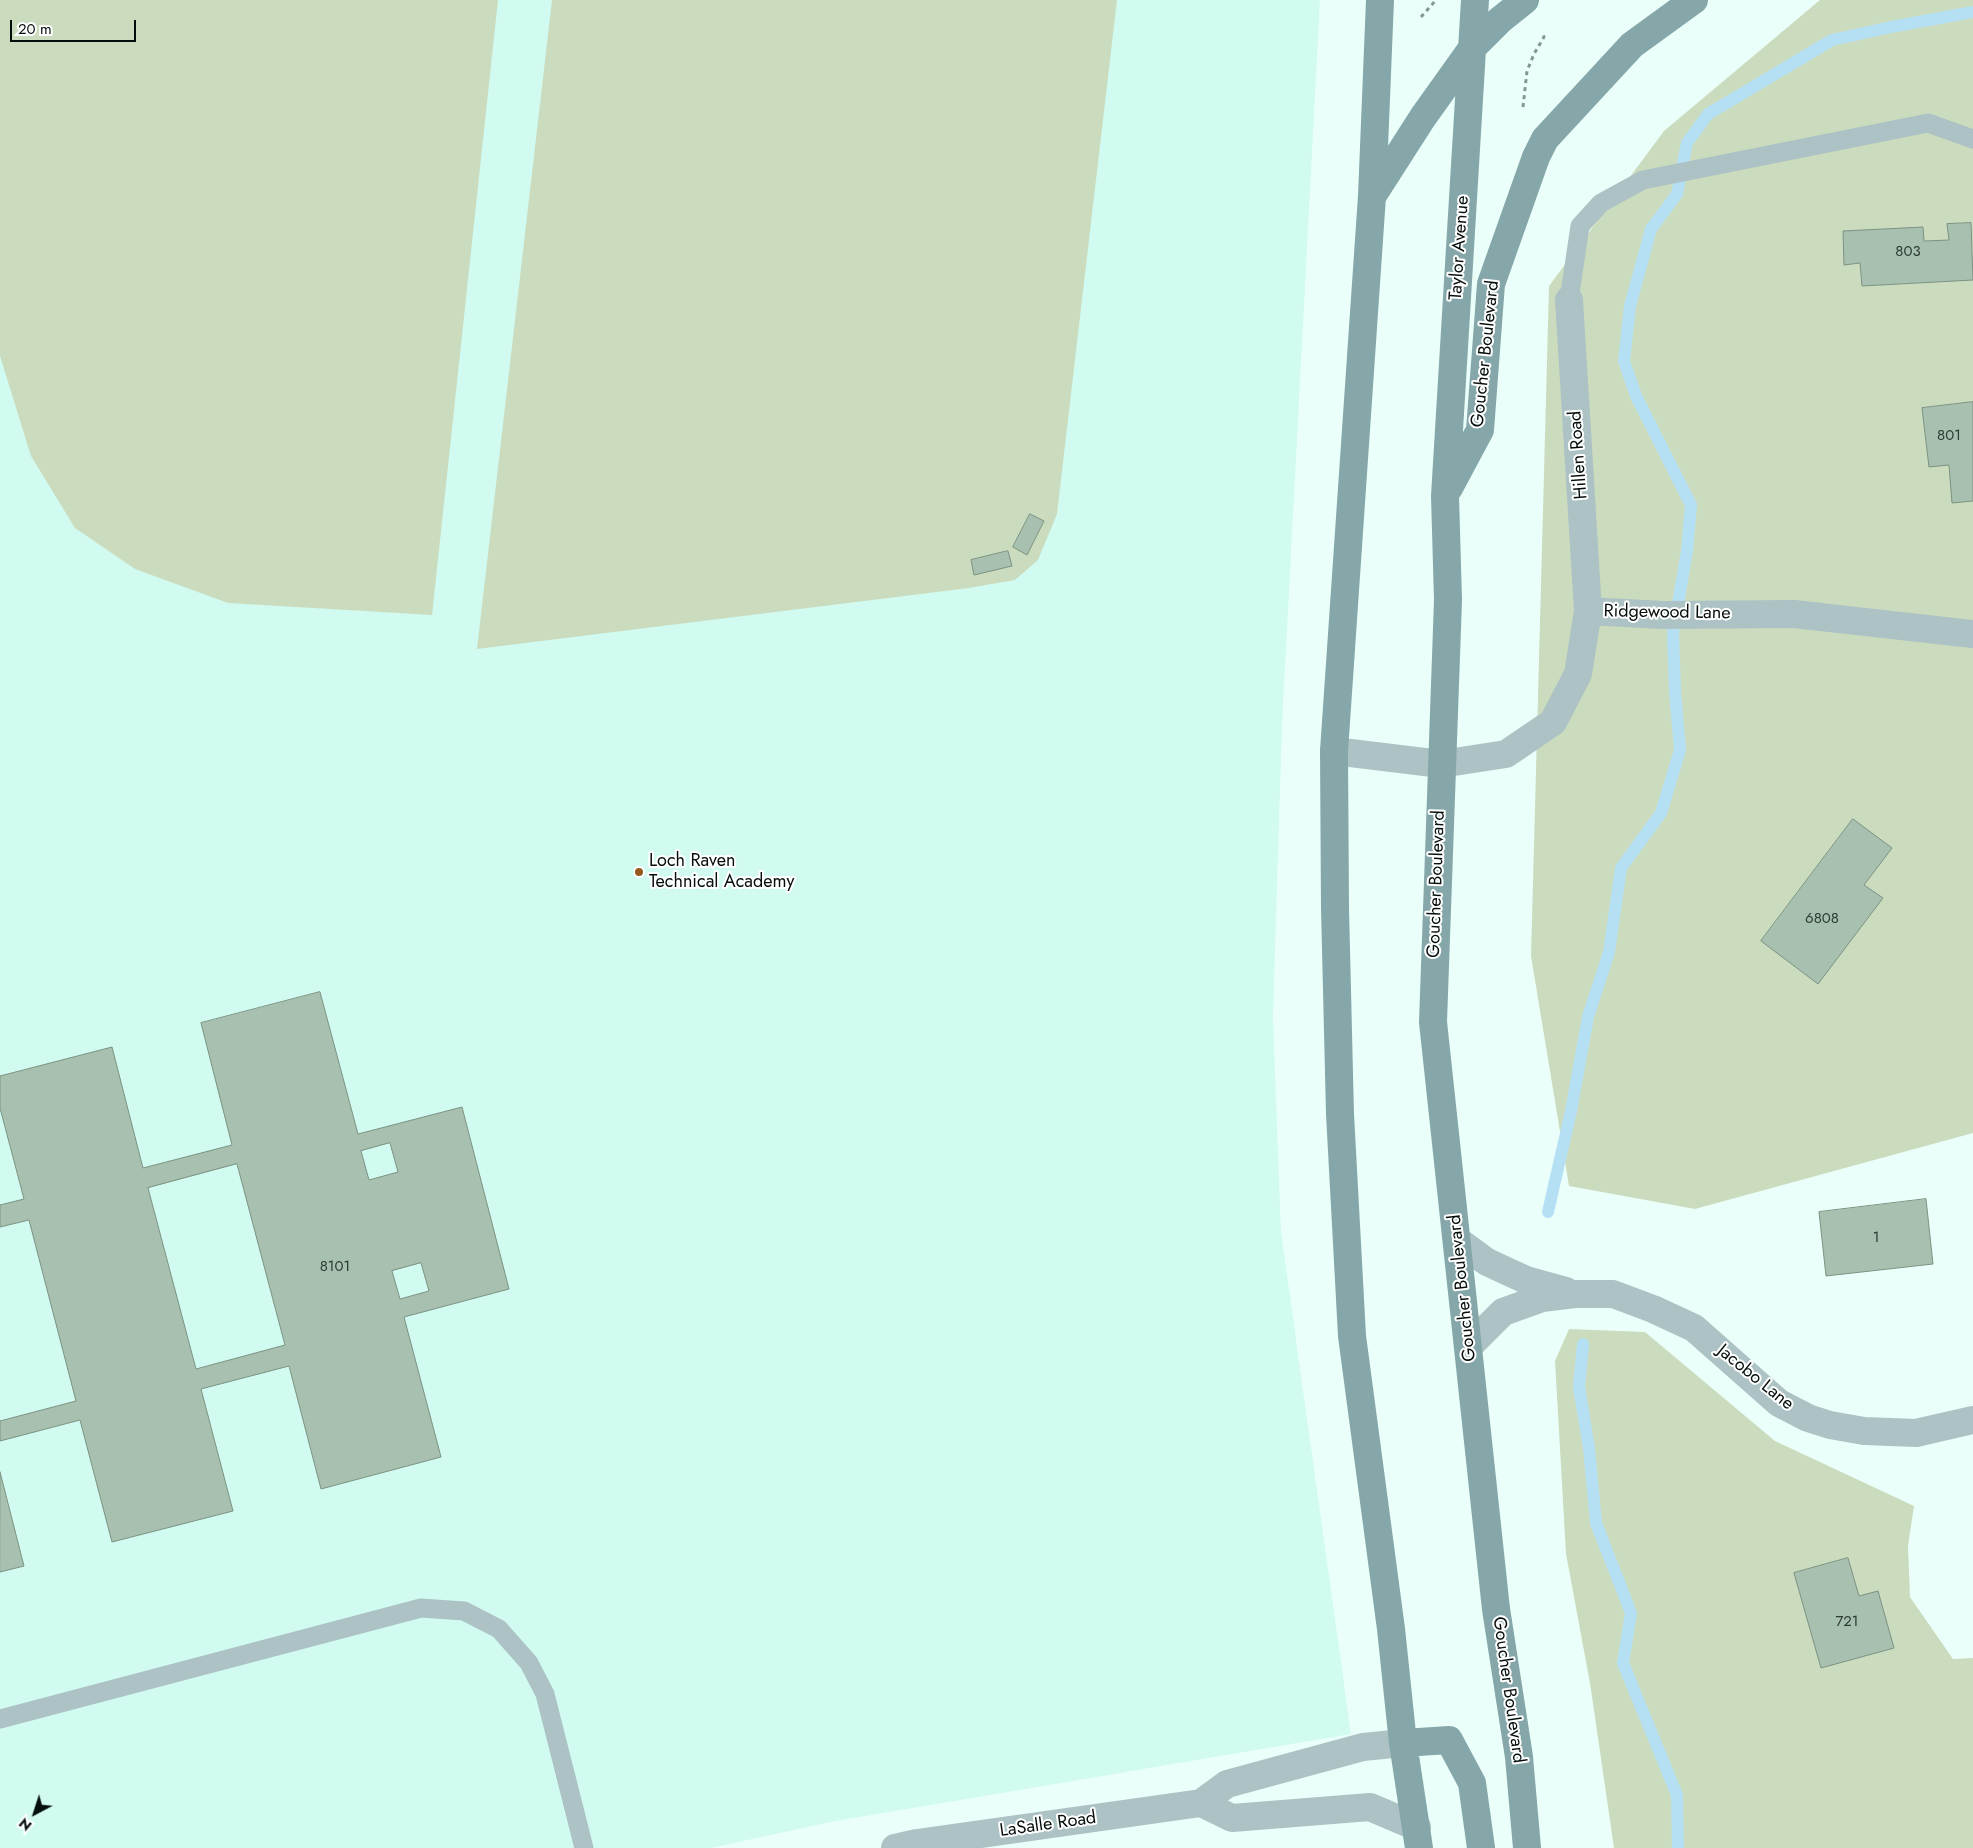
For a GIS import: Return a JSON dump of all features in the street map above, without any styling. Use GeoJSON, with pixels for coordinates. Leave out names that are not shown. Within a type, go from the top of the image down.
{"type":"FeatureCollection","features":[{"type":"Feature","properties":{"kind":"main road"},"geometry":{"type":"LineString","coordinates":[[1380,0],[1372,196],[1334,751],[1335,908],[1340,1114],[1352,1336],[1391,1629],[1403,1743],[1418,1838]]}},
{"type":"Feature","properties":{"kind":"main road","name":"Taylor Avenue"},"geometry":{"type":"LineString","coordinates":[[1445,496],[1475,0]]}},
{"type":"Feature","properties":{"kind":"main road"},"geometry":{"type":"LineString","coordinates":[[1372,196],[1422,117],[1473,47],[1500,20],[1525,0]]}},
{"type":"Feature","properties":{"kind":"main road","name":"Goucher Boulevard"},"geometry":{"type":"LineString","coordinates":[[1527,1848],[1519,1757],[1496,1609],[1433,1022],[1448,600],[1445,496],[1480,430],[1491,284],[1536,156],[1545,139],[1632,45],[1694,0]]}},
{"type":"Feature","properties":{"kind":"main road"},"geometry":{"type":"LineString","coordinates":[[1403,1743],[1449,1740],[1472,1783],[1482,1848]]}},
{"type":"Feature","properties":{"kind":"street","name":"Hillen Road"},"geometry":{"type":"LineString","coordinates":[[1569,300],[1588,611]]}},
{"type":"Feature","properties":{"kind":"street","name":"Ridgewood Lane"},"geometry":{"type":"LineString","coordinates":[[1334,751],[1441,764],[1506,754],[1553,722],[1578,674],[1588,611],[1663,615],[1794,614],[1964,635],[1973,634]]}},
{"type":"Feature","properties":{"kind":"street","name":"Jacobo Lane"},"geometry":{"type":"LineString","coordinates":[[1457,1240],[1487,1262],[1526,1280],[1575,1294]]}},
{"type":"Feature","properties":{"kind":"street","name":"Jacobo Lane"},"geometry":{"type":"LineString","coordinates":[[1469,1346],[1503,1312],[1542,1298],[1575,1294],[1613,1294],[1653,1309],[1694,1328],[1780,1403],[1808,1418],[1830,1425],[1864,1431],[1916,1433],[1973,1420]]}},
{"type":"Feature","properties":{"kind":"street","name":"LaSalle Road"},"geometry":{"type":"LineString","coordinates":[[895,1848],[917,1843],[1201,1803],[1227,1784],[1363,1747],[1403,1743]]}},
{"type":"Feature","properties":{"kind":"street"},"geometry":{"type":"LineString","coordinates":[[1201,1803],[1232,1818],[1370,1807],[1418,1838]]}},
{"type":"Feature","properties":{"kind":"lane"},"geometry":{"type":"LineString","coordinates":[[1569,300],[1580,226],[1601,203],[1643,180],[1928,123],[1973,139]]}},
{"type":"Feature","properties":{"kind":"lane"},"geometry":{"type":"LineString","coordinates":[[0,1719],[421,1608],[464,1611],[499,1630],[529,1663],[545,1694],[584,1848]]}},
{"type":"Feature","properties":{"kind":"path"},"geometry":{"type":"LineString","coordinates":[[1421,16],[1436,0]]}},
{"type":"Feature","properties":{"kind":"path"},"geometry":{"type":"LineString","coordinates":[[1522,115],[1527,70],[1544,36],[1543,31]]}},
{"type":"Feature","properties":{"kind":"shaded area","name":"Loch Raven Technical Academy"},"geometry":{"type":"Polygon","coordinates":[[[0,0],[1320,0],[1282,726],[1273,1017],[1281,1232],[1351,1734],[836,1821],[711,1848],[0,1848],[0,0]]]}},
{"type":"Feature","properties":{"kind":"shaded area"},"geometry":{"type":"Polygon","coordinates":[[[0,0],[498,0],[432,615],[228,603],[135,569],[75,528],[31,456],[0,356],[0,0]]]}},
{"type":"Feature","properties":{"kind":"shaded area"},"geometry":{"type":"Polygon","coordinates":[[[552,0],[1117,0],[1057,514],[1038,560],[1015,580],[969,588],[477,649],[552,0]]]}},
{"type":"Feature","properties":{"kind":"shaded area"},"geometry":{"type":"Polygon","coordinates":[[[1820,0],[1973,0],[1973,1133],[1695,1209],[1569,1186],[1531,956],[1549,286],[1664,131],[1820,0]]]}},
{"type":"Feature","properties":{"kind":"shaded area"},"geometry":{"type":"Polygon","coordinates":[[[1569,1329],[1645,1332],[1775,1441],[1914,1506],[1908,1546],[1910,1597],[1953,1659],[1973,1658],[1973,1848],[1614,1848],[1590,1683],[1566,1554],[1555,1361],[1569,1329]]]}},
{"type":"Feature","properties":{"kind":"building"},"geometry":{"type":"Polygon","coordinates":[[[1971,223],[1973,280],[1862,286],[1860,263],[1844,265],[1843,231],[1923,227],[1924,241],[1949,240],[1947,224],[1971,223]]]}},
{"type":"Feature","properties":{"kind":"building"},"geometry":{"type":"Polygon","coordinates":[[[1973,402],[1973,501],[1952,503],[1949,465],[1929,467],[1922,408],[1973,402]]]}},
{"type":"Feature","properties":{"kind":"building"},"geometry":{"type":"Polygon","coordinates":[[[1030,514],[1044,521],[1027,555],[1013,547],[1030,514]]]}},
{"type":"Feature","properties":{"kind":"building"},"geometry":{"type":"Polygon","coordinates":[[[1008,551],[1012,566],[974,575],[971,560],[1008,551]]]}},
{"type":"Feature","properties":{"kind":"building"},"geometry":{"type":"Polygon","coordinates":[[[1853,819],[1892,848],[1864,885],[1883,898],[1818,984],[1761,941],[1853,819]]]}},
{"type":"Feature","properties":{"kind":"building"},"geometry":{"type":"Polygon","coordinates":[[[320,992],[358,1134],[462,1107],[509,1289],[404,1317],[441,1457],[321,1489],[289,1366],[201,1389],[233,1511],[112,1542],[80,1420],[0,1441],[0,1421],[76,1401],[29,1220],[0,1227],[0,1205],[24,1199],[0,1108],[0,1076],[112,1047],[143,1168],[232,1145],[201,1023],[320,992]],[[390,1143],[361,1151],[369,1180],[398,1172],[390,1143]],[[237,1164],[148,1188],[196,1369],[285,1345],[237,1164]],[[421,1263],[392,1271],[400,1299],[429,1291],[421,1263]]]}},
{"type":"Feature","properties":{"kind":"building"},"geometry":{"type":"Polygon","coordinates":[[[1926,1199],[1933,1264],[1826,1276],[1819,1212],[1926,1199]]]}},
{"type":"Feature","properties":{"kind":"building"},"geometry":{"type":"Polygon","coordinates":[[[0,1472],[24,1566],[0,1572],[0,1472]]]}},
{"type":"Feature","properties":{"kind":"building"},"geometry":{"type":"Polygon","coordinates":[[[1848,1558],[1859,1596],[1878,1591],[1894,1648],[1821,1668],[1794,1573],[1848,1558]]]}},
{"type":"Feature","properties":{"kind":"waterway"},"geometry":{"type":"LineString","coordinates":[[1548,1212],[1571,1111],[1588,1017],[1609,952],[1621,868],[1661,813],[1680,750],[1675,692],[1673,633],[1687,551],[1691,505],[1636,396],[1624,361],[1630,306],[1651,229],[1677,194],[1687,143],[1708,114],[1832,40],[1973,12]]}},
{"type":"Feature","properties":{"kind":"waterway"},"geometry":{"type":"LineString","coordinates":[[1583,1344],[1579,1387],[1589,1448],[1596,1523],[1631,1613],[1623,1663],[1677,1795],[1678,1848]]}},
{"type":"Feature","properties":{"kind":"place","name":"Loch Raven Technical Academy"},"geometry":{"type":"Point","coordinates":[639,872]}}]}
